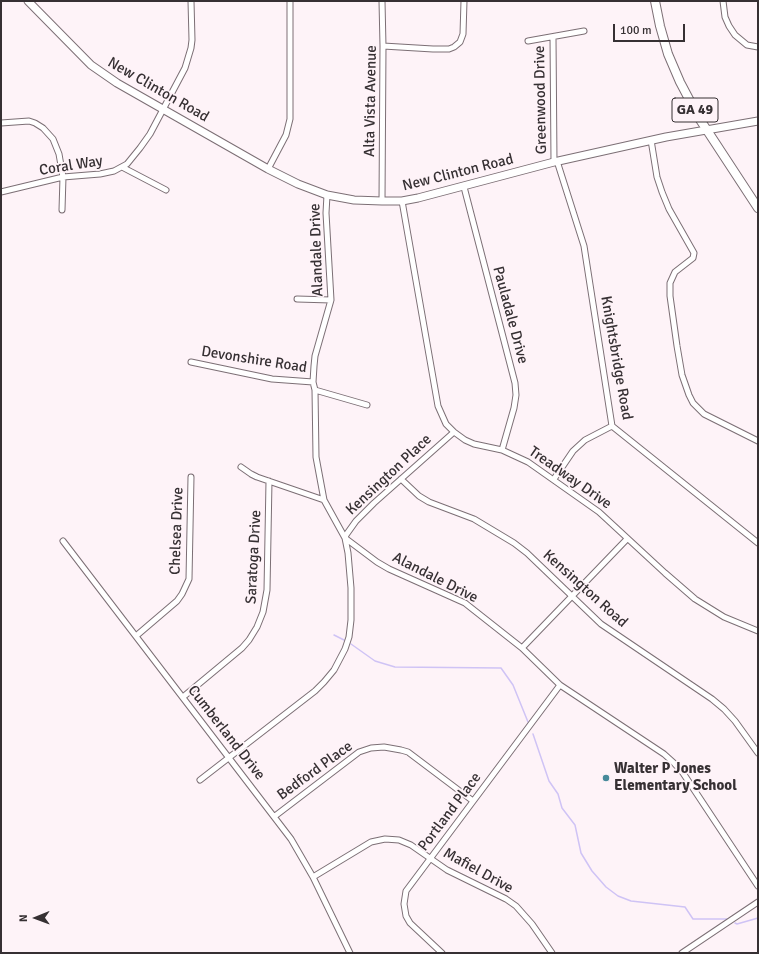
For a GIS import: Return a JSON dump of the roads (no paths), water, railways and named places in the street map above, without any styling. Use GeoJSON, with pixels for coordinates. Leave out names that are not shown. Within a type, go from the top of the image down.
{"type":"FeatureCollection","features":[{"type":"Feature","properties":{"kind":"main road","name":"GA 49"},"geometry":{"type":"LineString","coordinates":[[655,1],[660,26],[674,69],[691,104],[758,208]]}},
{"type":"Feature","properties":{"kind":"street","name":"New Clinton Road"},"geometry":{"type":"LineString","coordinates":[[28,1],[91,66],[117,83],[268,169],[298,184],[327,195],[354,200],[402,201],[434,195],[555,162],[651,140],[758,121]]}},
{"type":"Feature","properties":{"kind":"street","name":"Coral Way"},"geometry":{"type":"LineString","coordinates":[[1,192],[63,177],[100,174],[114,171],[127,164],[140,148],[163,109],[187,61],[192,40],[191,1]]}},
{"type":"Feature","properties":{"kind":"street"},"geometry":{"type":"LineString","coordinates":[[268,169],[286,135],[290,119],[290,1]]}},
{"type":"Feature","properties":{"kind":"street","name":"Alta Vista Avenue"},"geometry":{"type":"LineString","coordinates":[[382,1],[382,201]]}},
{"type":"Feature","properties":{"kind":"street"},"geometry":{"type":"LineString","coordinates":[[383,46],[433,49],[449,49],[454,47],[460,42],[463,34],[464,1]]}},
{"type":"Feature","properties":{"kind":"street"},"geometry":{"type":"LineString","coordinates":[[723,1],[725,17],[735,35],[747,45],[758,47]]}},
{"type":"Feature","properties":{"kind":"street"},"geometry":{"type":"LineString","coordinates":[[528,41],[584,31]]}},
{"type":"Feature","properties":{"kind":"street","name":"Greenwood Drive"},"geometry":{"type":"LineString","coordinates":[[553,37],[555,162]]}},
{"type":"Feature","properties":{"kind":"street"},"geometry":{"type":"LineString","coordinates":[[1,123],[29,121],[44,128],[49,134],[56,145],[61,162],[63,177],[62,210]]}},
{"type":"Feature","properties":{"kind":"street"},"geometry":{"type":"LineString","coordinates":[[651,140],[657,177],[668,209],[694,253],[693,258],[675,272],[670,283],[670,296],[682,375],[689,395],[693,403],[704,414],[758,441]]}},
{"type":"Feature","properties":{"kind":"street","name":"Knightsbridge Road"},"geometry":{"type":"LineString","coordinates":[[555,162],[584,246],[612,426],[758,543]]}},
{"type":"Feature","properties":{"kind":"street"},"geometry":{"type":"LineString","coordinates":[[122,167],[166,190]]}},
{"type":"Feature","properties":{"kind":"street","name":"Pauladale Drive"},"geometry":{"type":"LineString","coordinates":[[464,187],[515,383],[516,395],[514,408],[502,450]]}},
{"type":"Feature","properties":{"kind":"street","name":"Alandale Drive"},"geometry":{"type":"LineString","coordinates":[[327,195],[326,213],[331,300],[316,356],[313,382],[315,390],[316,457],[324,500],[345,538],[389,569],[465,603],[522,648],[560,685],[664,754],[683,773],[758,886]]}},
{"type":"Feature","properties":{"kind":"street","name":"Treadway Drive"},"geometry":{"type":"LineString","coordinates":[[402,201],[438,406],[444,420],[454,432],[465,440],[474,444],[502,450],[528,462],[554,479],[599,512],[627,539],[695,599],[724,617],[758,631]]}},
{"type":"Feature","properties":{"kind":"street"},"geometry":{"type":"LineString","coordinates":[[297,299],[331,300]]}},
{"type":"Feature","properties":{"kind":"street","name":"Devonshire Road"},"geometry":{"type":"LineString","coordinates":[[191,362],[272,379],[313,382]]}},
{"type":"Feature","properties":{"kind":"street"},"geometry":{"type":"LineString","coordinates":[[315,390],[367,405]]}},
{"type":"Feature","properties":{"kind":"street"},"geometry":{"type":"LineString","coordinates":[[554,479],[573,451],[586,440],[612,426]]}},
{"type":"Feature","properties":{"kind":"street","name":"Kensington Place"},"geometry":{"type":"LineString","coordinates":[[345,538],[349,529],[374,503],[454,432]]}},
{"type":"Feature","properties":{"kind":"street"},"geometry":{"type":"LineString","coordinates":[[241,467],[251,474],[324,500]]}},
{"type":"Feature","properties":{"kind":"street","name":"Chelsea Drive"},"geometry":{"type":"LineString","coordinates":[[136,636],[177,601],[189,579],[191,477]]}},
{"type":"Feature","properties":{"kind":"street","name":"Kensington Road"},"geometry":{"type":"LineString","coordinates":[[401,479],[418,496],[429,502],[474,518],[514,543],[527,553],[601,624],[707,695],[724,709],[739,726],[758,753]]}},
{"type":"Feature","properties":{"kind":"street","name":"Saratoga Drive"},"geometry":{"type":"LineString","coordinates":[[183,697],[242,648],[257,627],[263,612],[267,590],[269,481]]}},
{"type":"Feature","properties":{"kind":"street"},"geometry":{"type":"LineString","coordinates":[[200,780],[315,690],[334,670],[340,660],[349,637],[352,610],[350,571],[345,538]]}},
{"type":"Feature","properties":{"kind":"street"},"geometry":{"type":"LineString","coordinates":[[522,648],[627,539]]}},
{"type":"Feature","properties":{"kind":"street","name":"Cumberland Drive"},"geometry":{"type":"LineString","coordinates":[[63,541],[298,849],[350,953]]}},
{"type":"Feature","properties":{"kind":"street","name":"Portland Place"},"geometry":{"type":"LineString","coordinates":[[442,953],[410,923],[406,916],[404,904],[406,891],[560,685]]}},
{"type":"Feature","properties":{"kind":"street","name":"Bedford Place"},"geometry":{"type":"LineString","coordinates":[[274,816],[359,752],[371,748],[384,747],[401,750],[412,755],[473,802]]}},
{"type":"Feature","properties":{"kind":"street","name":"Mafiel Drive"},"geometry":{"type":"LineString","coordinates":[[313,877],[371,842],[385,839],[399,840],[411,845],[447,870],[506,899],[516,906],[532,924],[552,953]]}},
{"type":"Feature","properties":{"kind":"street"},"geometry":{"type":"LineString","coordinates":[[682,953],[758,902]]}},
{"type":"Feature","properties":{"kind":"waterway"},"geometry":{"type":"LineString","coordinates":[[334,635],[344,640]]}},
{"type":"Feature","properties":{"kind":"waterway"},"geometry":{"type":"LineString","coordinates":[[351,644],[375,661],[395,667],[501,668],[513,685],[528,722]]}},
{"type":"Feature","properties":{"kind":"waterway"},"geometry":{"type":"LineString","coordinates":[[533,734],[549,781],[558,794],[562,808],[575,825],[581,853],[592,871],[606,887],[618,896],[631,901],[685,907],[693,919],[727,919]]}},
{"type":"Feature","properties":{"kind":"waterway"},"geometry":{"type":"LineString","coordinates":[[735,923],[737,924],[758,918]]}},
{"type":"Feature","properties":{"kind":"place","name":"Walter P Jones Elementary School"},"geometry":{"type":"Point","coordinates":[606,778]}}]}
